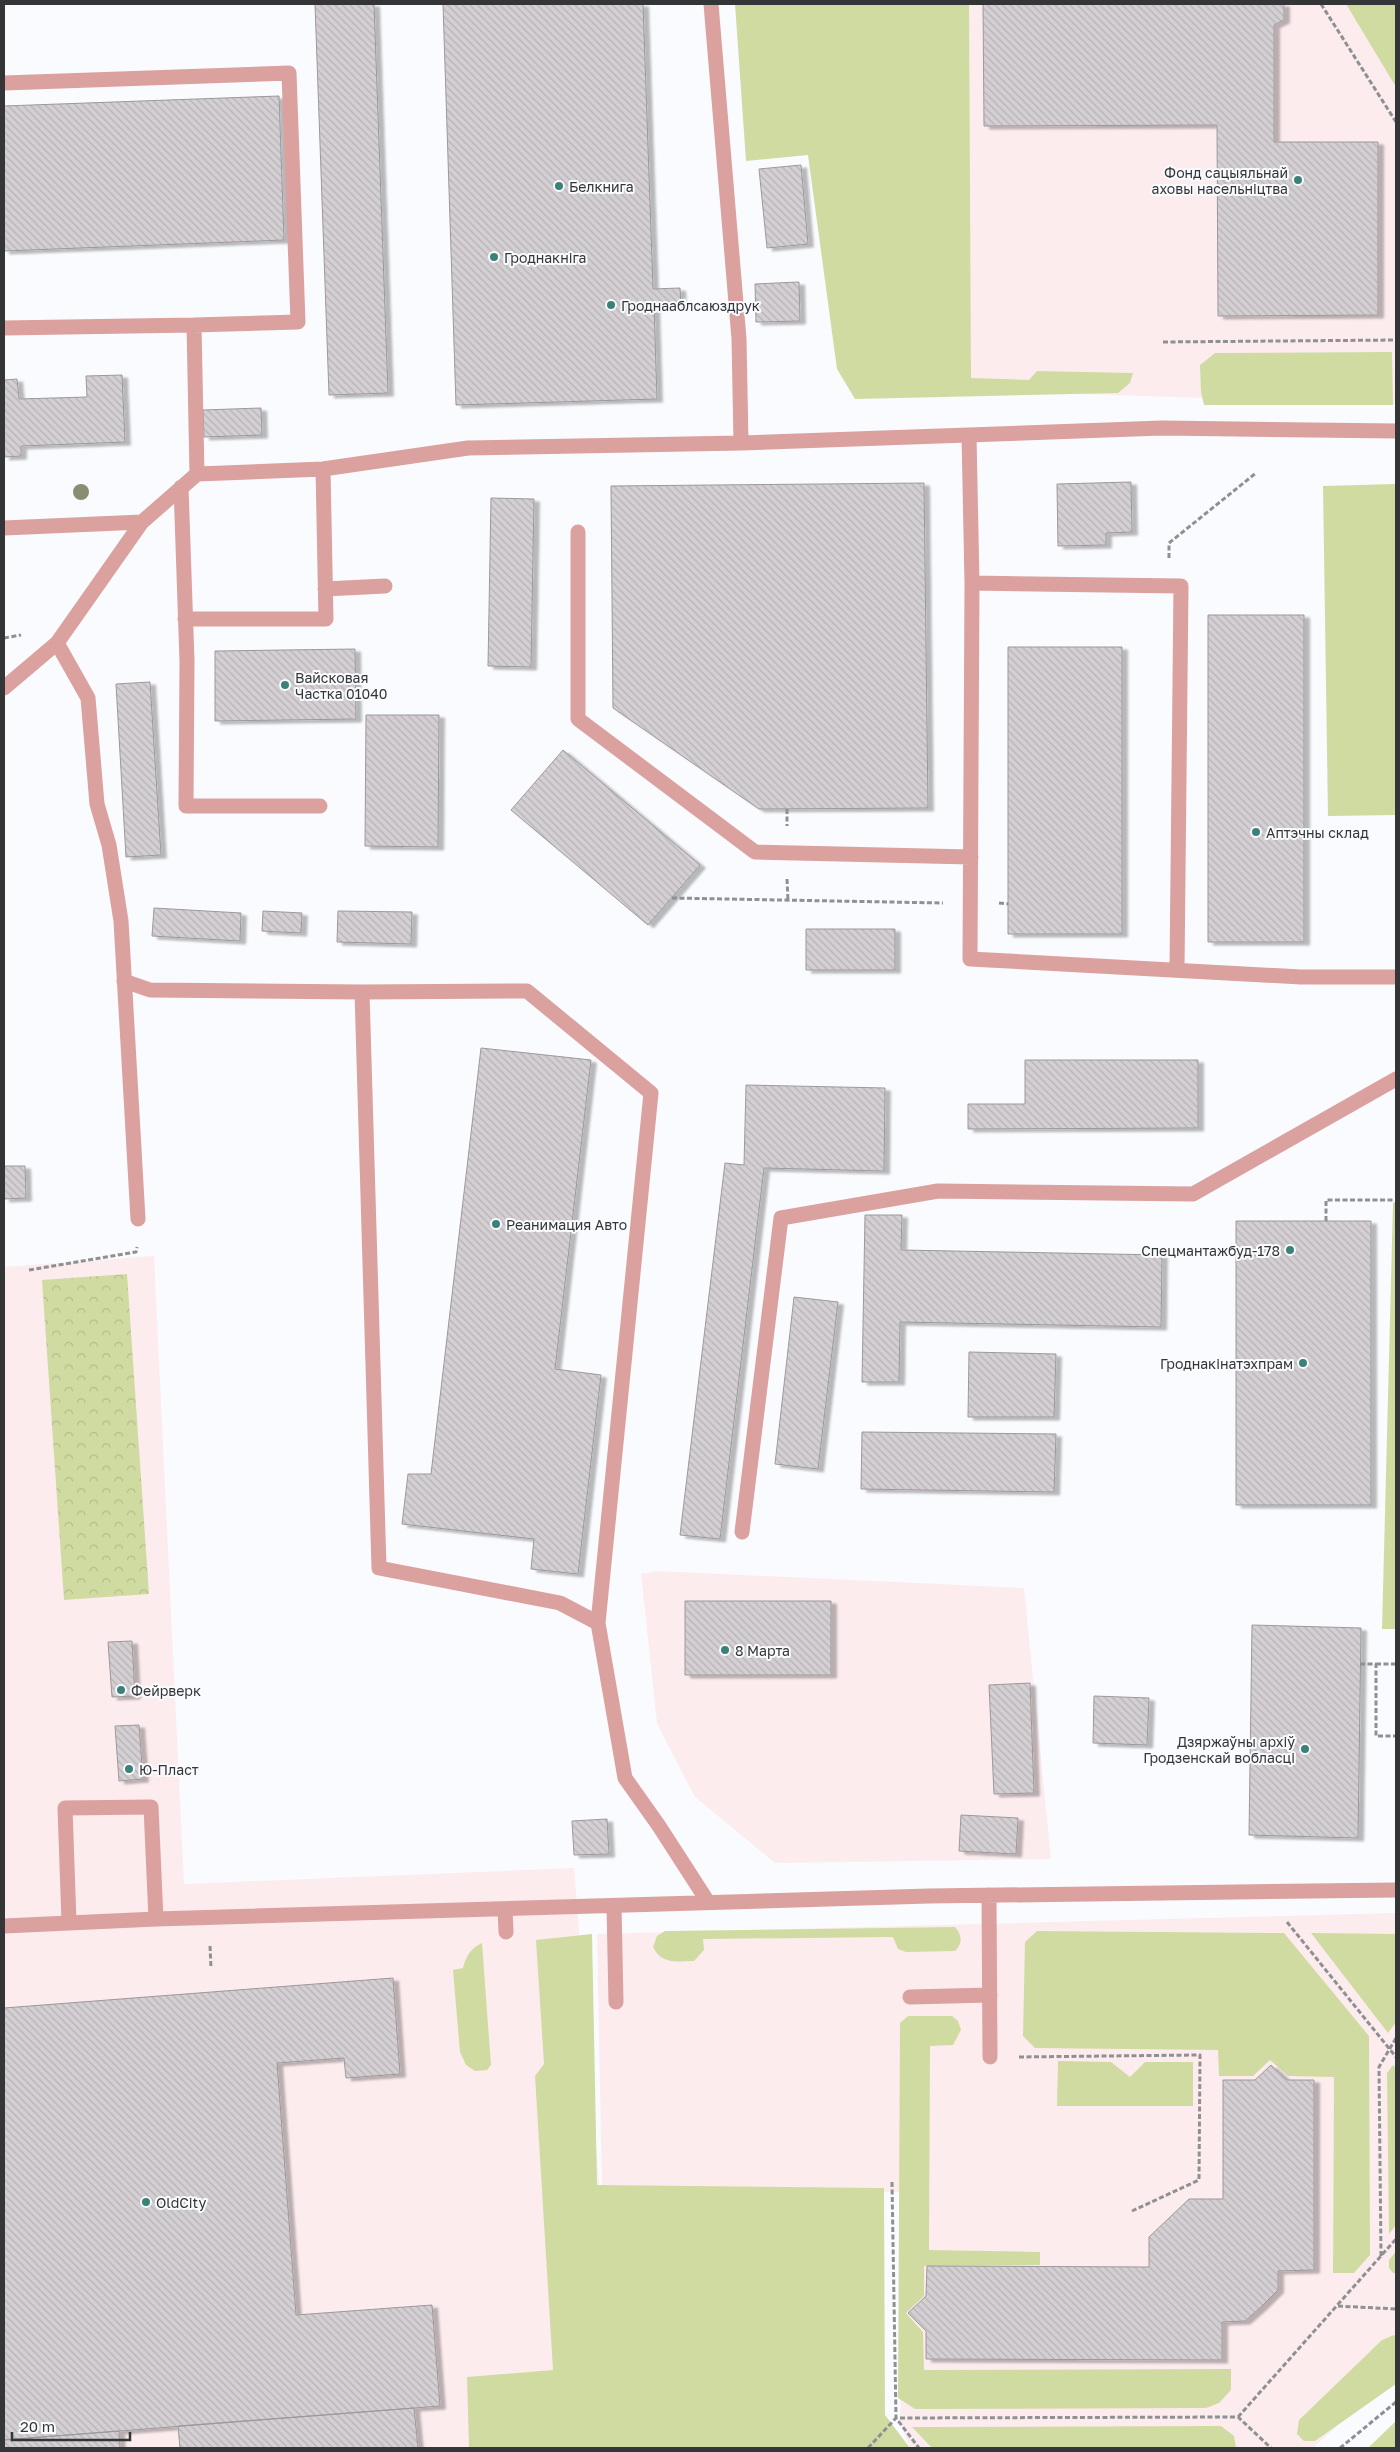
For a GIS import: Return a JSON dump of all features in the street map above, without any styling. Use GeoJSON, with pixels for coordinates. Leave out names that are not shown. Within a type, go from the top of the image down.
{"type":"FeatureCollection","features":[{"type":"Feature","properties":{"kind":"lane"},"geometry":{"type":"LineString","coordinates":[[711,4],[739,339],[741,443]]}},
{"type":"Feature","properties":{"kind":"lane"},"geometry":{"type":"LineString","coordinates":[[4,83],[290,73],[298,322],[4,328]]}},
{"type":"Feature","properties":{"kind":"lane"},"geometry":{"type":"LineString","coordinates":[[194,325],[197,474]]}},
{"type":"Feature","properties":{"kind":"lane"},"geometry":{"type":"LineString","coordinates":[[4,688],[57,643],[142,522],[197,474],[323,469],[468,448],[741,443],[1162,428],[1396,431]]}},
{"type":"Feature","properties":{"kind":"lane"},"geometry":{"type":"LineString","coordinates":[[969,435],[972,583],[970,959],[1301,977],[1396,977]]}},
{"type":"Feature","properties":{"kind":"lane"},"geometry":{"type":"LineString","coordinates":[[186,619],[326,619],[323,469]]}},
{"type":"Feature","properties":{"kind":"lane"},"geometry":{"type":"LineString","coordinates":[[181,487],[186,619],[186,806],[320,806]]}},
{"type":"Feature","properties":{"kind":"lane"},"geometry":{"type":"LineString","coordinates":[[4,528],[142,522]]}},
{"type":"Feature","properties":{"kind":"lane"},"geometry":{"type":"LineString","coordinates":[[578,532],[578,718],[755,852],[971,857]]}},
{"type":"Feature","properties":{"kind":"lane"},"geometry":{"type":"LineString","coordinates":[[972,583],[1181,586],[1178,970]]}},
{"type":"Feature","properties":{"kind":"lane"},"geometry":{"type":"LineString","coordinates":[[325,589],[385,586]]}},
{"type":"Feature","properties":{"kind":"lane"},"geometry":{"type":"LineString","coordinates":[[57,643],[88,698],[97,804],[109,846],[121,921],[138,1219]]}},
{"type":"Feature","properties":{"kind":"lane"},"geometry":{"type":"LineString","coordinates":[[124,982],[150,990],[527,991],[651,1093],[598,1623],[625,1778],[659,1826],[708,1902]]}},
{"type":"Feature","properties":{"kind":"lane"},"geometry":{"type":"LineString","coordinates":[[362,992],[379,1568],[560,1603],[598,1623]]}},
{"type":"Feature","properties":{"kind":"lane"},"geometry":{"type":"LineString","coordinates":[[742,1532],[781,1218],[938,1192],[1193,1194],[1396,1079]]}},
{"type":"Feature","properties":{"kind":"lane"},"geometry":{"type":"LineString","coordinates":[[69,1922],[65,1808],[151,1807],[156,1919]]}},
{"type":"Feature","properties":{"kind":"lane"},"geometry":{"type":"LineString","coordinates":[[4,1926],[156,1919],[708,1902],[989,1895],[1396,1890]]}},
{"type":"Feature","properties":{"kind":"lane"},"geometry":{"type":"LineString","coordinates":[[989,1895],[990,2057]]}},
{"type":"Feature","properties":{"kind":"lane"},"geometry":{"type":"LineString","coordinates":[[614,1906],[616,2002]]}},
{"type":"Feature","properties":{"kind":"lane"},"geometry":{"type":"LineString","coordinates":[[505,1909],[506,1932]]}},
{"type":"Feature","properties":{"kind":"lane"},"geometry":{"type":"LineString","coordinates":[[910,1997],[990,1995]]}},
{"type":"Feature","properties":{"kind":"path"},"geometry":{"type":"LineString","coordinates":[[1321,4],[1396,122]]}},
{"type":"Feature","properties":{"kind":"path"},"geometry":{"type":"LineString","coordinates":[[1163,342],[1396,340]]}},
{"type":"Feature","properties":{"kind":"path"},"geometry":{"type":"LineString","coordinates":[[1169,543],[1256,473]]}},
{"type":"Feature","properties":{"kind":"path"},"geometry":{"type":"LineString","coordinates":[[672,898],[1008,904]]}},
{"type":"Feature","properties":{"kind":"path"},"geometry":{"type":"LineString","coordinates":[[1326,1221],[1326,1200],[1396,1200]]}},
{"type":"Feature","properties":{"kind":"path"},"geometry":{"type":"LineString","coordinates":[[29,1270],[136,1252]]}},
{"type":"Feature","properties":{"kind":"path"},"geometry":{"type":"LineString","coordinates":[[1360,1664],[1396,1664]]}},
{"type":"Feature","properties":{"kind":"path"},"geometry":{"type":"LineString","coordinates":[[1376,1664],[1376,1736],[1396,1736]]}},
{"type":"Feature","properties":{"kind":"path"},"geometry":{"type":"LineString","coordinates":[[1287,1922],[1396,2057]]}},
{"type":"Feature","properties":{"kind":"path"},"geometry":{"type":"LineString","coordinates":[[1381,2256],[1379,2067],[1396,2038]]}},
{"type":"Feature","properties":{"kind":"path"},"geometry":{"type":"LineString","coordinates":[[990,2057],[1200,2056],[1199,2180],[1132,2211]]}},
{"type":"Feature","properties":{"kind":"path"},"geometry":{"type":"LineString","coordinates":[[892,2182],[896,2418],[919,2448]]}},
{"type":"Feature","properties":{"kind":"path"},"geometry":{"type":"LineString","coordinates":[[1238,2416],[1396,2239]]}},
{"type":"Feature","properties":{"kind":"path"},"geometry":{"type":"LineString","coordinates":[[1337,2306],[1396,2309]]}},
{"type":"Feature","properties":{"kind":"path"},"geometry":{"type":"LineString","coordinates":[[1340,2448],[1396,2402]]}},
{"type":"Feature","properties":{"kind":"path"},"geometry":{"type":"LineString","coordinates":[[868,2448],[896,2418],[1238,2416],[1271,2448]]}},
{"type":"Feature","properties":{"kind":"shaded area"},"geometry":{"type":"Polygon","coordinates":[[[958,4],[1360,4],[1396,59],[1396,404],[956,390],[958,4]]]}},
{"type":"Feature","properties":{"kind":"shaded area"},"geometry":{"type":"Polygon","coordinates":[[[154,1256],[184,1884],[574,1868],[620,2448],[4,2448],[4,1267],[154,1256]]]}},
{"type":"Feature","properties":{"kind":"shaded area"},"geometry":{"type":"Polygon","coordinates":[[[657,1571],[1024,1588],[1051,1859],[775,1863],[694,1796],[657,1723],[641,1574],[657,1571]]]}},
{"type":"Feature","properties":{"kind":"shaded area"},"geometry":{"type":"Polygon","coordinates":[[[1396,1913],[1396,2372],[1313,2448],[910,2448],[900,2422],[904,2192],[602,2190],[597,1934],[1396,1913]]]}},
{"type":"Feature","properties":{"kind":"green space"},"geometry":{"type":"Polygon","coordinates":[[[735,4],[969,4],[971,378],[1029,380],[1037,371],[1133,373],[1130,383],[1118,393],[855,399],[837,369],[808,155],[746,161],[735,4]]]}},
{"type":"Feature","properties":{"kind":"green space"},"geometry":{"type":"Polygon","coordinates":[[[1346,4],[1396,4],[1396,87],[1346,4]]]}},
{"type":"Feature","properties":{"kind":"green space"},"geometry":{"type":"Polygon","coordinates":[[[1392,352],[1393,405],[1204,405],[1201,392],[1200,365],[1215,353],[1392,352]]]}},
{"type":"Feature","properties":{"kind":"green space"},"geometry":{"type":"Polygon","coordinates":[[[1396,484],[1396,815],[1328,816],[1323,486],[1396,484]]]}},
{"type":"Feature","properties":{"kind":"green space"},"geometry":{"type":"Polygon","coordinates":[[[1396,1201],[1396,1629],[1382,1629],[1393,1203],[1396,1201]]]}},
{"type":"Feature","properties":{"kind":"green space"},"geometry":{"type":"Polygon","coordinates":[[[127,1274],[149,1594],[64,1600],[42,1280],[127,1274]]]}},
{"type":"Feature","properties":{"kind":"green space"},"geometry":{"type":"Polygon","coordinates":[[[955,1927],[961,1939],[955,1951],[906,1952],[898,1949],[893,1937],[703,1939],[704,1950],[694,1961],[670,1961],[661,1957],[653,1947],[657,1936],[665,1931],[955,1927]]]}},
{"type":"Feature","properties":{"kind":"green space"},"geometry":{"type":"Polygon","coordinates":[[[1037,1931],[1284,1933],[1369,2036],[1370,2255],[1354,2273],[1333,2273],[1334,2077],[1288,2076],[1270,2060],[1253,2076],[1219,2076],[1218,2050],[1035,2048],[1023,2036],[1025,1942],[1037,1931]]]}},
{"type":"Feature","properties":{"kind":"green space"},"geometry":{"type":"Polygon","coordinates":[[[1311,1933],[1396,1934],[1396,2022],[1388,2033],[1311,1933]]]}},
{"type":"Feature","properties":{"kind":"green space"},"geometry":{"type":"Polygon","coordinates":[[[592,1934],[597,2185],[884,2188],[885,2415],[910,2448],[469,2448],[467,2377],[553,2370],[535,2076],[544,2064],[536,1940],[592,1934]]]}},
{"type":"Feature","properties":{"kind":"green space"},"geometry":{"type":"Polygon","coordinates":[[[482,1943],[491,2065],[487,2070],[475,2071],[466,2065],[460,2052],[453,1970],[463,1968],[469,1953],[482,1943]]]}},
{"type":"Feature","properties":{"kind":"green space"},"geometry":{"type":"Polygon","coordinates":[[[908,2016],[952,2016],[958,2021],[961,2030],[953,2045],[930,2046],[929,2250],[1040,2252],[1040,2265],[924,2266],[924,2296],[906,2313],[923,2332],[924,2370],[1231,2369],[1231,2390],[1219,2403],[1206,2408],[915,2409],[898,2398],[900,2023],[908,2016]]]}},
{"type":"Feature","properties":{"kind":"green space"},"geometry":{"type":"Polygon","coordinates":[[[1058,2061],[1111,2062],[1130,2077],[1145,2062],[1193,2062],[1193,2106],[1057,2106],[1058,2061]]]}},
{"type":"Feature","properties":{"kind":"green space"},"geometry":{"type":"Polygon","coordinates":[[[1393,2065],[1396,2068],[1396,2225],[1389,2234],[1387,2073],[1393,2065]]]}},
{"type":"Feature","properties":{"kind":"green space"},"geometry":{"type":"Polygon","coordinates":[[[1396,2251],[1396,2273],[1393,2273],[1389,2268],[1389,2260],[1396,2251]]]}},
{"type":"Feature","properties":{"kind":"green space"},"geometry":{"type":"Polygon","coordinates":[[[1394,2335],[1396,2336],[1396,2384],[1315,2441],[1304,2441],[1297,2434],[1299,2420],[1382,2340],[1394,2335]]]}},
{"type":"Feature","properties":{"kind":"green space"},"geometry":{"type":"Polygon","coordinates":[[[1396,2421],[1396,2448],[1369,2448],[1370,2446],[1396,2421]]]}},
{"type":"Feature","properties":{"kind":"green space"},"geometry":{"type":"Polygon","coordinates":[[[1221,2426],[1234,2436],[1236,2448],[932,2448],[912,2427],[1221,2426]]]}},
{"type":"Feature","properties":{"kind":"building"},"geometry":{"type":"Polygon","coordinates":[[[315,4],[374,4],[388,393],[329,395],[315,4]]]}},
{"type":"Feature","properties":{"kind":"building"},"geometry":{"type":"Polygon","coordinates":[[[443,4],[643,4],[653,289],[680,288],[681,305],[654,305],[657,399],[456,405],[443,4]]]}},
{"type":"Feature","properties":{"kind":"building","name":"Фонд сацыяльнай аховы насельніцтва"},"geometry":{"type":"Polygon","coordinates":[[[983,4],[1284,4],[1284,20],[1274,25],[1274,142],[1378,142],[1378,315],[1218,316],[1217,125],[984,126],[983,4]]]}},
{"type":"Feature","properties":{"kind":"building"},"geometry":{"type":"Polygon","coordinates":[[[279,96],[284,240],[4,251],[4,106],[279,96]]]}},
{"type":"Feature","properties":{"kind":"building"},"geometry":{"type":"Polygon","coordinates":[[[801,165],[808,244],[767,248],[759,169],[801,165]]]}},
{"type":"Feature","properties":{"kind":"building"},"geometry":{"type":"Polygon","coordinates":[[[799,282],[800,321],[756,322],[755,284],[799,282]]]}},
{"type":"Feature","properties":{"kind":"building"},"geometry":{"type":"Polygon","coordinates":[[[122,375],[125,442],[21,446],[21,456],[4,457],[4,380],[17,379],[19,399],[87,397],[86,376],[122,375]]]}},
{"type":"Feature","properties":{"kind":"building"},"geometry":{"type":"Polygon","coordinates":[[[261,408],[262,435],[204,437],[203,410],[261,408]]]}},
{"type":"Feature","properties":{"kind":"building"},"geometry":{"type":"Polygon","coordinates":[[[1131,482],[1132,532],[1106,533],[1106,545],[1058,546],[1057,484],[1131,482]]]}},
{"type":"Feature","properties":{"kind":"building"},"geometry":{"type":"Polygon","coordinates":[[[924,483],[928,808],[759,809],[613,708],[611,486],[924,483]]]}},
{"type":"Feature","properties":{"kind":"building"},"geometry":{"type":"Polygon","coordinates":[[[491,498],[534,499],[531,667],[488,666],[491,498]]]}},
{"type":"Feature","properties":{"kind":"building","name":"Аптэчны склад"},"geometry":{"type":"Polygon","coordinates":[[[1208,615],[1304,615],[1304,942],[1208,942],[1208,615]]]}},
{"type":"Feature","properties":{"kind":"building"},"geometry":{"type":"Polygon","coordinates":[[[1008,647],[1122,647],[1122,934],[1008,934],[1008,647]]]}},
{"type":"Feature","properties":{"kind":"building","name":"Вайсковая Частка 01040"},"geometry":{"type":"Polygon","coordinates":[[[355,649],[356,719],[215,721],[215,651],[355,649]]]}},
{"type":"Feature","properties":{"kind":"building"},"geometry":{"type":"Polygon","coordinates":[[[150,682],[161,855],[126,857],[116,684],[150,682]]]}},
{"type":"Feature","properties":{"kind":"building"},"geometry":{"type":"Polygon","coordinates":[[[366,715],[439,715],[438,847],[365,846],[366,715]]]}},
{"type":"Feature","properties":{"kind":"building"},"geometry":{"type":"Polygon","coordinates":[[[563,750],[700,865],[648,925],[511,810],[563,750]]]}},
{"type":"Feature","properties":{"kind":"building"},"geometry":{"type":"Polygon","coordinates":[[[154,908],[241,913],[240,941],[152,936],[154,908]]]}},
{"type":"Feature","properties":{"kind":"building"},"geometry":{"type":"Polygon","coordinates":[[[263,911],[302,913],[301,933],[262,931],[263,911]]]}},
{"type":"Feature","properties":{"kind":"building"},"geometry":{"type":"Polygon","coordinates":[[[338,911],[412,912],[411,944],[337,942],[338,911]]]}},
{"type":"Feature","properties":{"kind":"building"},"geometry":{"type":"Polygon","coordinates":[[[806,929],[895,929],[895,970],[806,970],[806,929]]]}},
{"type":"Feature","properties":{"kind":"building"},"geometry":{"type":"Polygon","coordinates":[[[481,1048],[591,1060],[555,1369],[601,1375],[578,1574],[531,1569],[534,1539],[402,1524],[408,1474],[431,1474],[481,1048]]]}},
{"type":"Feature","properties":{"kind":"building"},"geometry":{"type":"Polygon","coordinates":[[[1025,1060],[1198,1060],[1198,1128],[968,1129],[968,1104],[1025,1104],[1025,1060]]]}},
{"type":"Feature","properties":{"kind":"building"},"geometry":{"type":"Polygon","coordinates":[[[746,1085],[885,1088],[884,1171],[764,1168],[720,1539],[680,1535],[725,1163],[744,1165],[746,1085]]]}},
{"type":"Feature","properties":{"kind":"building"},"geometry":{"type":"Polygon","coordinates":[[[4,1166],[25,1166],[26,1198],[4,1199],[4,1166]]]}},
{"type":"Feature","properties":{"kind":"building"},"geometry":{"type":"Polygon","coordinates":[[[865,1215],[902,1215],[901,1250],[1162,1255],[1161,1327],[900,1322],[899,1382],[862,1382],[865,1215]]]}},
{"type":"Feature","properties":{"kind":"building","name":"Гроднакінатэхпрам"},"geometry":{"type":"Polygon","coordinates":[[[1236,1221],[1371,1221],[1371,1505],[1236,1505],[1236,1221]]]}},
{"type":"Feature","properties":{"kind":"building"},"geometry":{"type":"Polygon","coordinates":[[[794,1297],[838,1302],[818,1469],[775,1464],[794,1297]]]}},
{"type":"Feature","properties":{"kind":"building"},"geometry":{"type":"Polygon","coordinates":[[[969,1352],[1056,1354],[1054,1417],[968,1417],[969,1352]]]}},
{"type":"Feature","properties":{"kind":"building"},"geometry":{"type":"Polygon","coordinates":[[[862,1432],[1056,1434],[1054,1492],[861,1489],[862,1432]]]}},
{"type":"Feature","properties":{"kind":"building"},"geometry":{"type":"Polygon","coordinates":[[[685,1601],[831,1601],[831,1675],[685,1675],[685,1601]]]}},
{"type":"Feature","properties":{"kind":"building","name":"Дзяржаўны архіў Гродзенскай вобласці"},"geometry":{"type":"Polygon","coordinates":[[[1252,1625],[1361,1628],[1358,1838],[1249,1835],[1252,1625]]]}},
{"type":"Feature","properties":{"kind":"building"},"geometry":{"type":"Polygon","coordinates":[[[132,1641],[135,1696],[112,1697],[108,1642],[132,1641]]]}},
{"type":"Feature","properties":{"kind":"building"},"geometry":{"type":"Polygon","coordinates":[[[1030,1683],[1034,1793],[994,1794],[989,1685],[1030,1683]]]}},
{"type":"Feature","properties":{"kind":"building"},"geometry":{"type":"Polygon","coordinates":[[[1094,1696],[1149,1698],[1147,1745],[1093,1743],[1094,1696]]]}},
{"type":"Feature","properties":{"kind":"building"},"geometry":{"type":"Polygon","coordinates":[[[139,1725],[143,1779],[119,1781],[115,1726],[139,1725]]]}},
{"type":"Feature","properties":{"kind":"building"},"geometry":{"type":"Polygon","coordinates":[[[961,1815],[1018,1818],[1016,1854],[959,1851],[961,1815]]]}},
{"type":"Feature","properties":{"kind":"building"},"geometry":{"type":"Polygon","coordinates":[[[607,1819],[609,1854],[574,1855],[572,1821],[607,1819]]]}},
{"type":"Feature","properties":{"kind":"building","name":"OldCity"},"geometry":{"type":"Polygon","coordinates":[[[393,1978],[400,2074],[346,2078],[344,2058],[277,2063],[296,2315],[432,2305],[440,2406],[4,2440],[4,2008],[393,1978]]]}},
{"type":"Feature","properties":{"kind":"building"},"geometry":{"type":"Polygon","coordinates":[[[1271,2065],[1287,2080],[1314,2080],[1314,2270],[1278,2271],[1278,2290],[1262,2306],[1245,2321],[1222,2322],[1222,2360],[926,2359],[926,2331],[908,2313],[926,2296],[927,2266],[1149,2267],[1149,2237],[1189,2199],[1223,2199],[1223,2080],[1255,2080],[1271,2065]]]}},
{"type":"Feature","properties":{"kind":"building"},"geometry":{"type":"Polygon","coordinates":[[[414,2408],[418,2448],[180,2448],[178,2426],[414,2408]]]}},
{"type":"Feature","properties":{"kind":"building"},"geometry":{"type":"Polygon","coordinates":[[[119,2431],[120,2448],[4,2448],[4,2440],[119,2431]]]}},
{"type":"Feature","properties":{"kind":"place","name":"Фонд сацыяльнай аховы насельніцтва"},"geometry":{"type":"Point","coordinates":[1298,180]}},
{"type":"Feature","properties":{"kind":"place","name":"Белкнига"},"geometry":{"type":"Point","coordinates":[559,186]}},
{"type":"Feature","properties":{"kind":"place","name":"Гроднакніга"},"geometry":{"type":"Point","coordinates":[494,257]}},
{"type":"Feature","properties":{"kind":"place","name":"Гроднааблсаюздрук"},"geometry":{"type":"Point","coordinates":[611,305]}},
{"type":"Feature","properties":{"kind":"place","name":"Вайсковая Частка 01040"},"geometry":{"type":"Point","coordinates":[285,685]}},
{"type":"Feature","properties":{"kind":"place","name":"Аптэчны склад"},"geometry":{"type":"Point","coordinates":[1256,832]}},
{"type":"Feature","properties":{"kind":"place","name":"Реанимация Авто"},"geometry":{"type":"Point","coordinates":[496,1224]}},
{"type":"Feature","properties":{"kind":"place","name":"Спецмантажбуд-178"},"geometry":{"type":"Point","coordinates":[1290,1250]}},
{"type":"Feature","properties":{"kind":"place","name":"Гроднакінатэхпрам"},"geometry":{"type":"Point","coordinates":[1303,1363]}},
{"type":"Feature","properties":{"kind":"place","name":"8 Марта"},"geometry":{"type":"Point","coordinates":[725,1650]}},
{"type":"Feature","properties":{"kind":"place","name":"Фейрверк"},"geometry":{"type":"Point","coordinates":[121,1690]}},
{"type":"Feature","properties":{"kind":"place","name":"Дзяржаўны архіў Гродзенскай вобласці"},"geometry":{"type":"Point","coordinates":[1305,1749]}},
{"type":"Feature","properties":{"kind":"place","name":"Ю-Пласт"},"geometry":{"type":"Point","coordinates":[129,1769]}},
{"type":"Feature","properties":{"kind":"place","name":"OldCity"},"geometry":{"type":"Point","coordinates":[146,2202]}}]}
